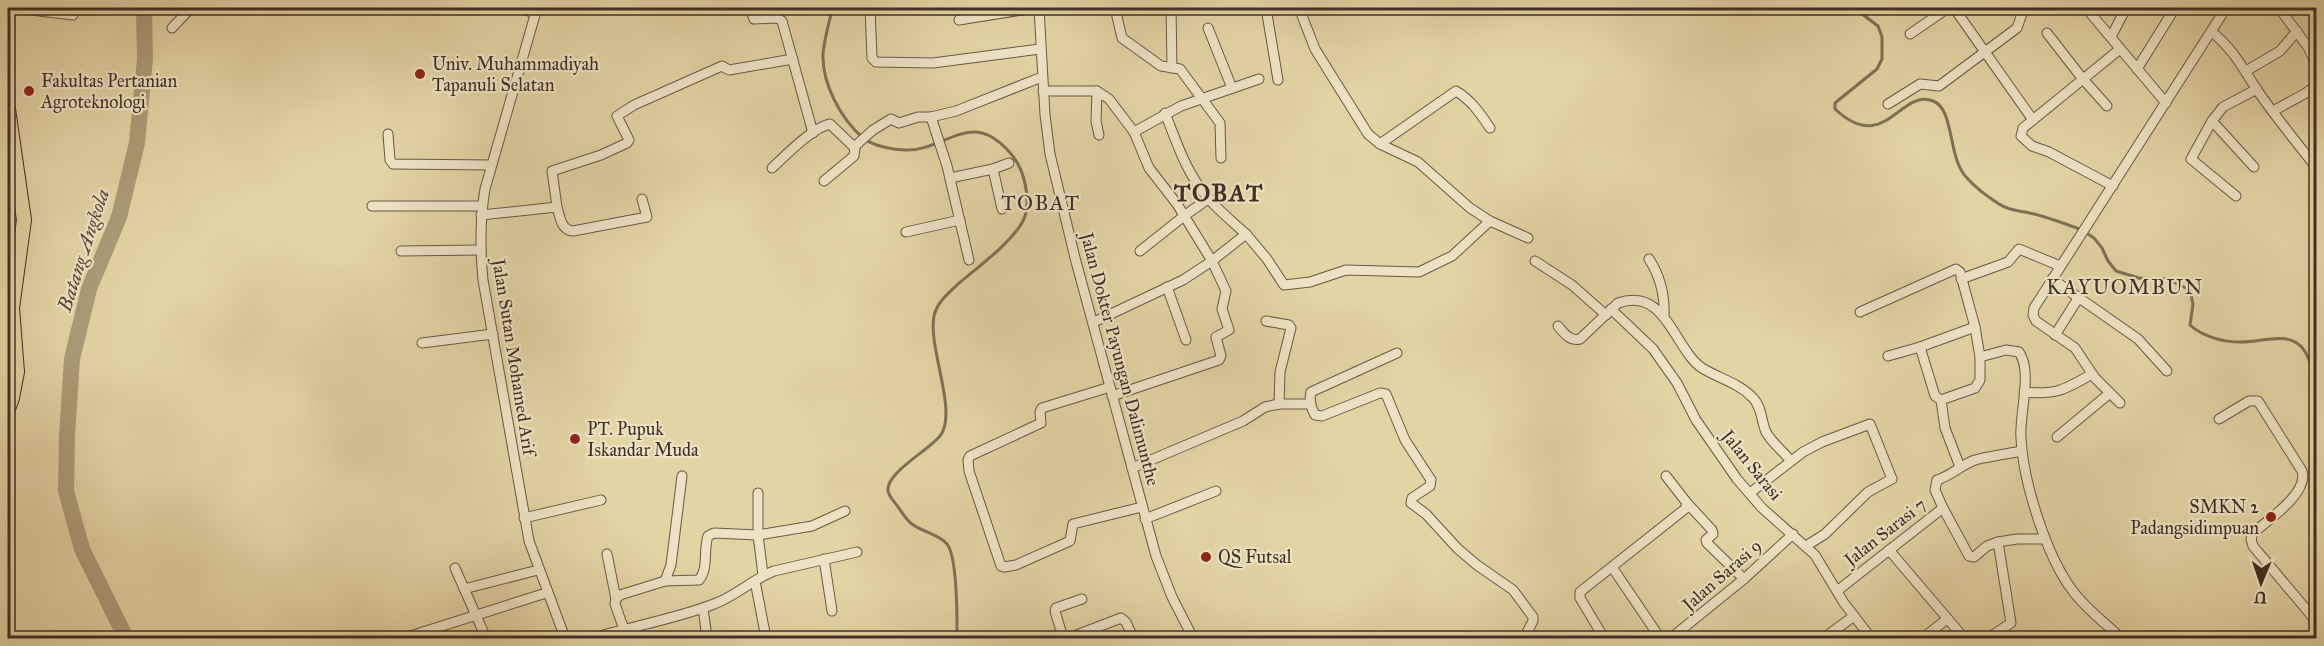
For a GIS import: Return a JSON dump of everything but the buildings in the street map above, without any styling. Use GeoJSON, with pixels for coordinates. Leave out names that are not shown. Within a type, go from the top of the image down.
{"type":"FeatureCollection","features":[{"type":"Feature","properties":{"kind":"highway"},"geometry":{"type":"LineString","coordinates":[[8,109],[24,229],[12,308],[17,372],[8,409]]}},
{"type":"Feature","properties":{"kind":"street"},"geometry":{"type":"LineString","coordinates":[[14,8],[72,15]]}},
{"type":"Feature","properties":{"kind":"street"},"geometry":{"type":"LineString","coordinates":[[172,28],[191,8]]}},
{"type":"Feature","properties":{"kind":"street"},"geometry":{"type":"LineString","coordinates":[[523,8],[536,11]]}},
{"type":"Feature","properties":{"kind":"street"},"geometry":{"type":"LineString","coordinates":[[870,8],[872,58],[876,62],[933,63],[1040,50]]}},
{"type":"Feature","properties":{"kind":"street"},"geometry":{"type":"LineString","coordinates":[[959,20],[1034,8]]}},
{"type":"Feature","properties":{"kind":"street","name":"Jalan Dokter Payungan Dalimunthe"},"geometry":{"type":"LineString","coordinates":[[1039,8],[1043,91],[1050,154],[1075,258],[1145,519],[1172,597],[1193,639]]}},
{"type":"Feature","properties":{"kind":"street"},"geometry":{"type":"LineString","coordinates":[[1115,8],[1122,38],[1161,66],[1172,65],[1180,69],[1220,123],[1221,158]]}},
{"type":"Feature","properties":{"kind":"street"},"geometry":{"type":"LineString","coordinates":[[1171,8],[1172,65]]}},
{"type":"Feature","properties":{"kind":"street"},"geometry":{"type":"LineString","coordinates":[[1266,8],[1278,80]]}},
{"type":"Feature","properties":{"kind":"street"},"geometry":{"type":"LineString","coordinates":[[1299,8],[1314,49],[1368,134],[1380,144],[1418,162],[1470,208],[1490,221],[1528,238]]}},
{"type":"Feature","properties":{"kind":"street"},"geometry":{"type":"LineString","coordinates":[[1910,34],[1948,8]]}},
{"type":"Feature","properties":{"kind":"street"},"geometry":{"type":"LineString","coordinates":[[1954,8],[2033,120]]}},
{"type":"Feature","properties":{"kind":"street"},"geometry":{"type":"LineString","coordinates":[[1888,104],[1920,84],[1939,86],[2017,28],[2024,8]]}},
{"type":"Feature","properties":{"kind":"street"},"geometry":{"type":"LineString","coordinates":[[2086,8],[2166,103]]}},
{"type":"Feature","properties":{"kind":"street"},"geometry":{"type":"LineString","coordinates":[[2111,38],[2126,8]]}},
{"type":"Feature","properties":{"kind":"street"},"geometry":{"type":"LineString","coordinates":[[2137,69],[2175,8]]}},
{"type":"Feature","properties":{"kind":"street"},"geometry":{"type":"LineString","coordinates":[[2120,403],[2092,374],[2075,348],[2043,327],[2033,315],[2034,308],[2226,8]]}},
{"type":"Feature","properties":{"kind":"street"},"geometry":{"type":"LineString","coordinates":[[2278,8],[2297,31],[2316,64]]}},
{"type":"Feature","properties":{"kind":"street","name":"Jalan Sutan Mohamed Arif"},"geometry":{"type":"LineString","coordinates":[[536,11],[491,165],[482,211],[481,250],[483,280],[524,519],[538,570],[565,639]]}},
{"type":"Feature","properties":{"kind":"street"},"geometry":{"type":"LineString","coordinates":[[751,13],[757,20],[780,19],[813,133]]}},
{"type":"Feature","properties":{"kind":"street"},"geometry":{"type":"LineString","coordinates":[[1208,28],[1232,88]]}},
{"type":"Feature","properties":{"kind":"street"},"geometry":{"type":"LineString","coordinates":[[2246,71],[2280,51],[2297,31]]}},
{"type":"Feature","properties":{"kind":"street"},"geometry":{"type":"LineString","coordinates":[[2212,32],[2228,45],[2257,89],[2316,167]]}},
{"type":"Feature","properties":{"kind":"street"},"geometry":{"type":"LineString","coordinates":[[2047,33],[2107,106]]}},
{"type":"Feature","properties":{"kind":"street"},"geometry":{"type":"LineString","coordinates":[[2113,186],[2026,141],[2021,133],[2082,78],[2120,49]]}},
{"type":"Feature","properties":{"kind":"street"},"geometry":{"type":"LineString","coordinates":[[642,199],[647,217],[568,231],[563,226],[552,171],[601,155],[627,143],[629,140],[617,118],[634,105],[722,66],[729,70],[793,58]]}},
{"type":"Feature","properties":{"kind":"street"},"geometry":{"type":"LineString","coordinates":[[824,181],[854,156],[860,141],[891,119],[899,123],[918,117],[931,117],[956,111],[1042,77]]}},
{"type":"Feature","properties":{"kind":"street"},"geometry":{"type":"LineString","coordinates":[[1134,132],[1166,113],[1259,79]]}},
{"type":"Feature","properties":{"kind":"street"},"geometry":{"type":"LineString","coordinates":[[2273,111],[2316,85]]}},
{"type":"Feature","properties":{"kind":"street"},"geometry":{"type":"LineString","coordinates":[[2236,196],[2191,159],[2212,121],[2223,107],[2257,89]]}},
{"type":"Feature","properties":{"kind":"street"},"geometry":{"type":"LineString","coordinates":[[1043,91],[1097,91],[1108,99],[1134,132],[1149,168],[1184,216],[1212,261],[1226,291],[1222,309],[1228,330],[1216,339],[1221,358],[1111,391],[1042,408],[1041,423],[970,456],[969,471],[1001,566],[1004,567],[1016,565],[1070,542],[1073,524],[1142,507]]}},
{"type":"Feature","properties":{"kind":"street"},"geometry":{"type":"LineString","coordinates":[[1097,91],[1096,121],[1100,135]]}},
{"type":"Feature","properties":{"kind":"street"},"geometry":{"type":"LineString","coordinates":[[1380,144],[1456,91],[1465,99],[1472,101],[1490,128]]}},
{"type":"Feature","properties":{"kind":"street"},"geometry":{"type":"LineString","coordinates":[[1166,113],[1185,164],[1208,199],[1246,234],[1267,259],[1284,285],[1310,282],[1346,270],[1419,272],[1452,256],[1490,221]]}},
{"type":"Feature","properties":{"kind":"street"},"geometry":{"type":"LineString","coordinates":[[931,117],[950,178],[969,260]]}},
{"type":"Feature","properties":{"kind":"street"},"geometry":{"type":"LineString","coordinates":[[2212,121],[2254,166]]}},
{"type":"Feature","properties":{"kind":"street"},"geometry":{"type":"LineString","coordinates":[[772,168],[826,124],[860,141]]}},
{"type":"Feature","properties":{"kind":"street"},"geometry":{"type":"LineString","coordinates":[[388,134],[390,160],[393,164],[491,165]]}},
{"type":"Feature","properties":{"kind":"street"},"geometry":{"type":"LineString","coordinates":[[950,178],[993,169],[1009,163]]}},
{"type":"Feature","properties":{"kind":"street"},"geometry":{"type":"LineString","coordinates":[[993,169],[1002,209]]}},
{"type":"Feature","properties":{"kind":"street"},"geometry":{"type":"LineString","coordinates":[[1140,251],[1208,199]]}},
{"type":"Feature","properties":{"kind":"street"},"geometry":{"type":"LineString","coordinates":[[372,206],[482,211],[558,207]]}},
{"type":"Feature","properties":{"kind":"street"},"geometry":{"type":"LineString","coordinates":[[906,232],[960,220]]}},
{"type":"Feature","properties":{"kind":"street"},"geometry":{"type":"LineString","coordinates":[[1094,322],[1167,287],[1212,261],[1246,234]]}},
{"type":"Feature","properties":{"kind":"street"},"geometry":{"type":"LineString","coordinates":[[1961,279],[2008,262],[2019,249],[2060,266]]}},
{"type":"Feature","properties":{"kind":"street"},"geometry":{"type":"LineString","coordinates":[[401,251],[481,250]]}},
{"type":"Feature","properties":{"kind":"street"},"geometry":{"type":"LineString","coordinates":[[1649,259],[1656,269],[1661,286],[1664,316]]}},
{"type":"Feature","properties":{"kind":"street","name":"Jalan Sarasi"},"geometry":{"type":"LineString","coordinates":[[1534,261],[1572,285],[1653,349],[1677,383],[1696,420],[1737,479],[1762,508],[1806,546],[1822,565],[1837,591],[1872,639]]}},
{"type":"Feature","properties":{"kind":"street"},"geometry":{"type":"LineString","coordinates":[[1860,312],[1953,269],[1958,270],[1975,327],[1980,357],[1980,380],[1976,388],[1941,400]]}},
{"type":"Feature","properties":{"kind":"street"},"geometry":{"type":"LineString","coordinates":[[2052,279],[2138,339],[2167,371]]}},
{"type":"Feature","properties":{"kind":"street"},"geometry":{"type":"LineString","coordinates":[[1167,287],[1186,340]]}},
{"type":"Feature","properties":{"kind":"street"},"geometry":{"type":"LineString","coordinates":[[2055,335],[2079,297]]}},
{"type":"Feature","properties":{"kind":"street"},"geometry":{"type":"LineString","coordinates":[[1558,326],[1570,339],[1576,341],[1623,301],[1641,302],[1654,308],[1664,316],[1696,362],[1753,398],[1758,405],[1769,436],[1791,460]]}},
{"type":"Feature","properties":{"kind":"street"},"geometry":{"type":"LineString","coordinates":[[1266,321],[1289,325],[1291,328],[1280,372],[1279,404]]}},
{"type":"Feature","properties":{"kind":"street"},"geometry":{"type":"LineString","coordinates":[[1888,356],[1975,327]]}},
{"type":"Feature","properties":{"kind":"street"},"geometry":{"type":"LineString","coordinates":[[422,343],[493,334]]}},
{"type":"Feature","properties":{"kind":"street"},"geometry":{"type":"LineString","coordinates":[[1920,347],[1935,396],[1941,400],[1948,436],[1960,467]]}},
{"type":"Feature","properties":{"kind":"street"},"geometry":{"type":"LineString","coordinates":[[1980,357],[2006,350],[2019,352],[2024,364],[2022,451],[2030,489],[2045,539],[2072,590],[2121,639]]}},
{"type":"Feature","properties":{"kind":"street"},"geometry":{"type":"LineString","coordinates":[[1397,353],[1311,392],[1311,404],[1316,415],[1322,416],[1380,393],[1386,394],[1405,440],[1431,480],[1430,486],[1412,498],[1411,503],[1426,514],[1458,549],[1513,590],[1533,617],[1524,639]]}},
{"type":"Feature","properties":{"kind":"street"},"geometry":{"type":"LineString","coordinates":[[2024,392],[2054,393],[2092,374]]}},
{"type":"Feature","properties":{"kind":"street"},"geometry":{"type":"LineString","coordinates":[[2057,437],[2110,393]]}},
{"type":"Feature","properties":{"kind":"street"},"geometry":{"type":"LineString","coordinates":[[2219,419],[2249,401],[2258,401],[2302,471],[2303,484],[2297,493],[2253,533],[2251,539],[2253,546],[2316,621]]}},
{"type":"Feature","properties":{"kind":"street"},"geometry":{"type":"LineString","coordinates":[[1131,468],[1248,419],[1265,407],[1279,404],[1311,404]]}},
{"type":"Feature","properties":{"kind":"street"},"geometry":{"type":"LineString","coordinates":[[1750,493],[1791,460],[1822,442],[1868,423],[1871,425],[1892,479],[1868,492],[1825,534],[1806,546]]}},
{"type":"Feature","properties":{"kind":"street","name":"Jalan Sarasi 7"},"geometry":{"type":"LineString","coordinates":[[1837,591],[1943,508],[1935,490],[1936,482],[1976,460],[2022,451]]}},
{"type":"Feature","properties":{"kind":"street"},"geometry":{"type":"LineString","coordinates":[[665,581],[671,565],[682,476]]}},
{"type":"Feature","properties":{"kind":"street"},"geometry":{"type":"LineString","coordinates":[[1666,476],[1713,532],[1706,540],[1707,543],[1744,579]]}},
{"type":"Feature","properties":{"kind":"street"},"geometry":{"type":"LineString","coordinates":[[1145,519],[1216,491]]}},
{"type":"Feature","properties":{"kind":"street"},"geometry":{"type":"LineString","coordinates":[[758,494],[759,578],[766,639]]}},
{"type":"Feature","properties":{"kind":"street"},"geometry":{"type":"LineString","coordinates":[[524,519],[601,500]]}},
{"type":"Feature","properties":{"kind":"street"},"geometry":{"type":"LineString","coordinates":[[1604,639],[1580,598],[1580,592],[1685,509],[1687,503]]}},
{"type":"Feature","properties":{"kind":"street"},"geometry":{"type":"LineString","coordinates":[[1943,508],[1969,556],[1974,556],[1987,546],[1998,542],[2045,539]]}},
{"type":"Feature","properties":{"kind":"street"},"geometry":{"type":"LineString","coordinates":[[616,599],[620,595],[665,581],[699,580],[704,572],[708,536],[714,533],[758,535],[812,526],[845,511]]}},
{"type":"Feature","properties":{"kind":"street","name":"Jalan Sarasi 9"},"geometry":{"type":"LineString","coordinates":[[1671,639],[1744,579],[1793,534]]}},
{"type":"Feature","properties":{"kind":"street"},"geometry":{"type":"LineString","coordinates":[[1988,639],[2011,622],[1998,542]]}},
{"type":"Feature","properties":{"kind":"street"},"geometry":{"type":"LineString","coordinates":[[1889,550],[1964,639]]}},
{"type":"Feature","properties":{"kind":"street"},"geometry":{"type":"LineString","coordinates":[[593,639],[626,634],[703,608],[739,592],[759,578],[790,566],[857,552]]}},
{"type":"Feature","properties":{"kind":"street"},"geometry":{"type":"LineString","coordinates":[[608,554],[615,604],[626,634]]}},
{"type":"Feature","properties":{"kind":"street"},"geometry":{"type":"LineString","coordinates":[[824,559],[832,611]]}},
{"type":"Feature","properties":{"kind":"street"},"geometry":{"type":"LineString","coordinates":[[1612,567],[1660,639]]}},
{"type":"Feature","properties":{"kind":"street"},"geometry":{"type":"LineString","coordinates":[[455,568],[486,639]]}},
{"type":"Feature","properties":{"kind":"street"},"geometry":{"type":"LineString","coordinates":[[464,589],[538,570]]}},
{"type":"Feature","properties":{"kind":"street"},"geometry":{"type":"LineString","coordinates":[[404,639],[546,592]]}},
{"type":"Feature","properties":{"kind":"street"},"geometry":{"type":"LineString","coordinates":[[1063,639],[1056,608],[1082,599]]}},
{"type":"Feature","properties":{"kind":"street"},"geometry":{"type":"LineString","coordinates":[[703,608],[707,639]]}},
{"type":"Feature","properties":{"kind":"street"},"geometry":{"type":"LineString","coordinates":[[1827,638],[1854,616]]}},
{"type":"Feature","properties":{"kind":"street"},"geometry":{"type":"LineString","coordinates":[[1069,639],[1121,618],[1133,639]]}},
{"type":"Feature","properties":{"kind":"street"},"geometry":{"type":"LineString","coordinates":[[1923,639],[1947,619]]}},
{"type":"Feature","properties":{"kind":"waterway","name":"Batang Angkola"},"geometry":{"type":"LineString","coordinates":[[126,638],[82,549],[66,491],[67,436],[72,359],[89,289],[119,217],[137,143],[145,59],[144,8]]}},
{"type":"Feature","properties":{"kind":"waterway"},"geometry":{"type":"LineString","coordinates":[[830,8],[831,14],[823,54],[829,89],[840,111],[863,138],[884,147],[906,150],[924,147],[968,133],[989,135],[1000,143],[1018,164],[1025,185],[1027,208],[1018,229],[1003,246],[958,284],[940,302],[935,311],[933,329],[946,408],[945,422],[942,433],[937,439],[902,468],[889,484],[888,491],[906,518],[916,527],[944,541],[951,551],[956,589],[957,638]]}},
{"type":"Feature","properties":{"kind":"waterway"},"geometry":{"type":"LineString","coordinates":[[1854,8],[1878,26],[1882,37],[1882,59],[1877,69],[1835,103],[1835,109],[1852,122],[1867,126],[1879,124],[1911,103],[1921,100],[1933,101],[1945,114],[1956,159],[1961,169],[1970,181],[1990,198],[2007,208],[2046,217],[2082,230],[2094,238],[2116,271],[2139,278],[2167,279],[2190,290],[2193,304],[2190,325],[2201,333],[2229,341],[2243,342],[2276,338],[2292,340],[2304,350],[2316,381]]}},
{"type":"Feature","properties":{"kind":"place","name":"Univ. Muhammadiyah Tapanuli Selatan"},"geometry":{"type":"Point","coordinates":[420,74]}},
{"type":"Feature","properties":{"kind":"place","name":"Fakultas Pertanian Agroteknologi"},"geometry":{"type":"Point","coordinates":[29,91]}},
{"type":"Feature","properties":{"kind":"place","name":"PT. Pupuk Iskandar Muda"},"geometry":{"type":"Point","coordinates":[575,439]}},
{"type":"Feature","properties":{"kind":"place","name":"SMKN 2 Padangsidimpuan"},"geometry":{"type":"Point","coordinates":[2271,517]}},
{"type":"Feature","properties":{"kind":"place","name":"QS Futsal"},"geometry":{"type":"Point","coordinates":[1206,557]}},
{"type":"Feature","properties":{"kind":"district","name":"TOBAT"},"geometry":{"type":"Point","coordinates":[1219,193]}},
{"type":"Feature","properties":{"kind":"district","name":"TOBAT"},"geometry":{"type":"Point","coordinates":[1041,203]}},
{"type":"Feature","properties":{"kind":"district","name":"KAYUOMBUN"},"geometry":{"type":"Point","coordinates":[2125,287]}}]}
